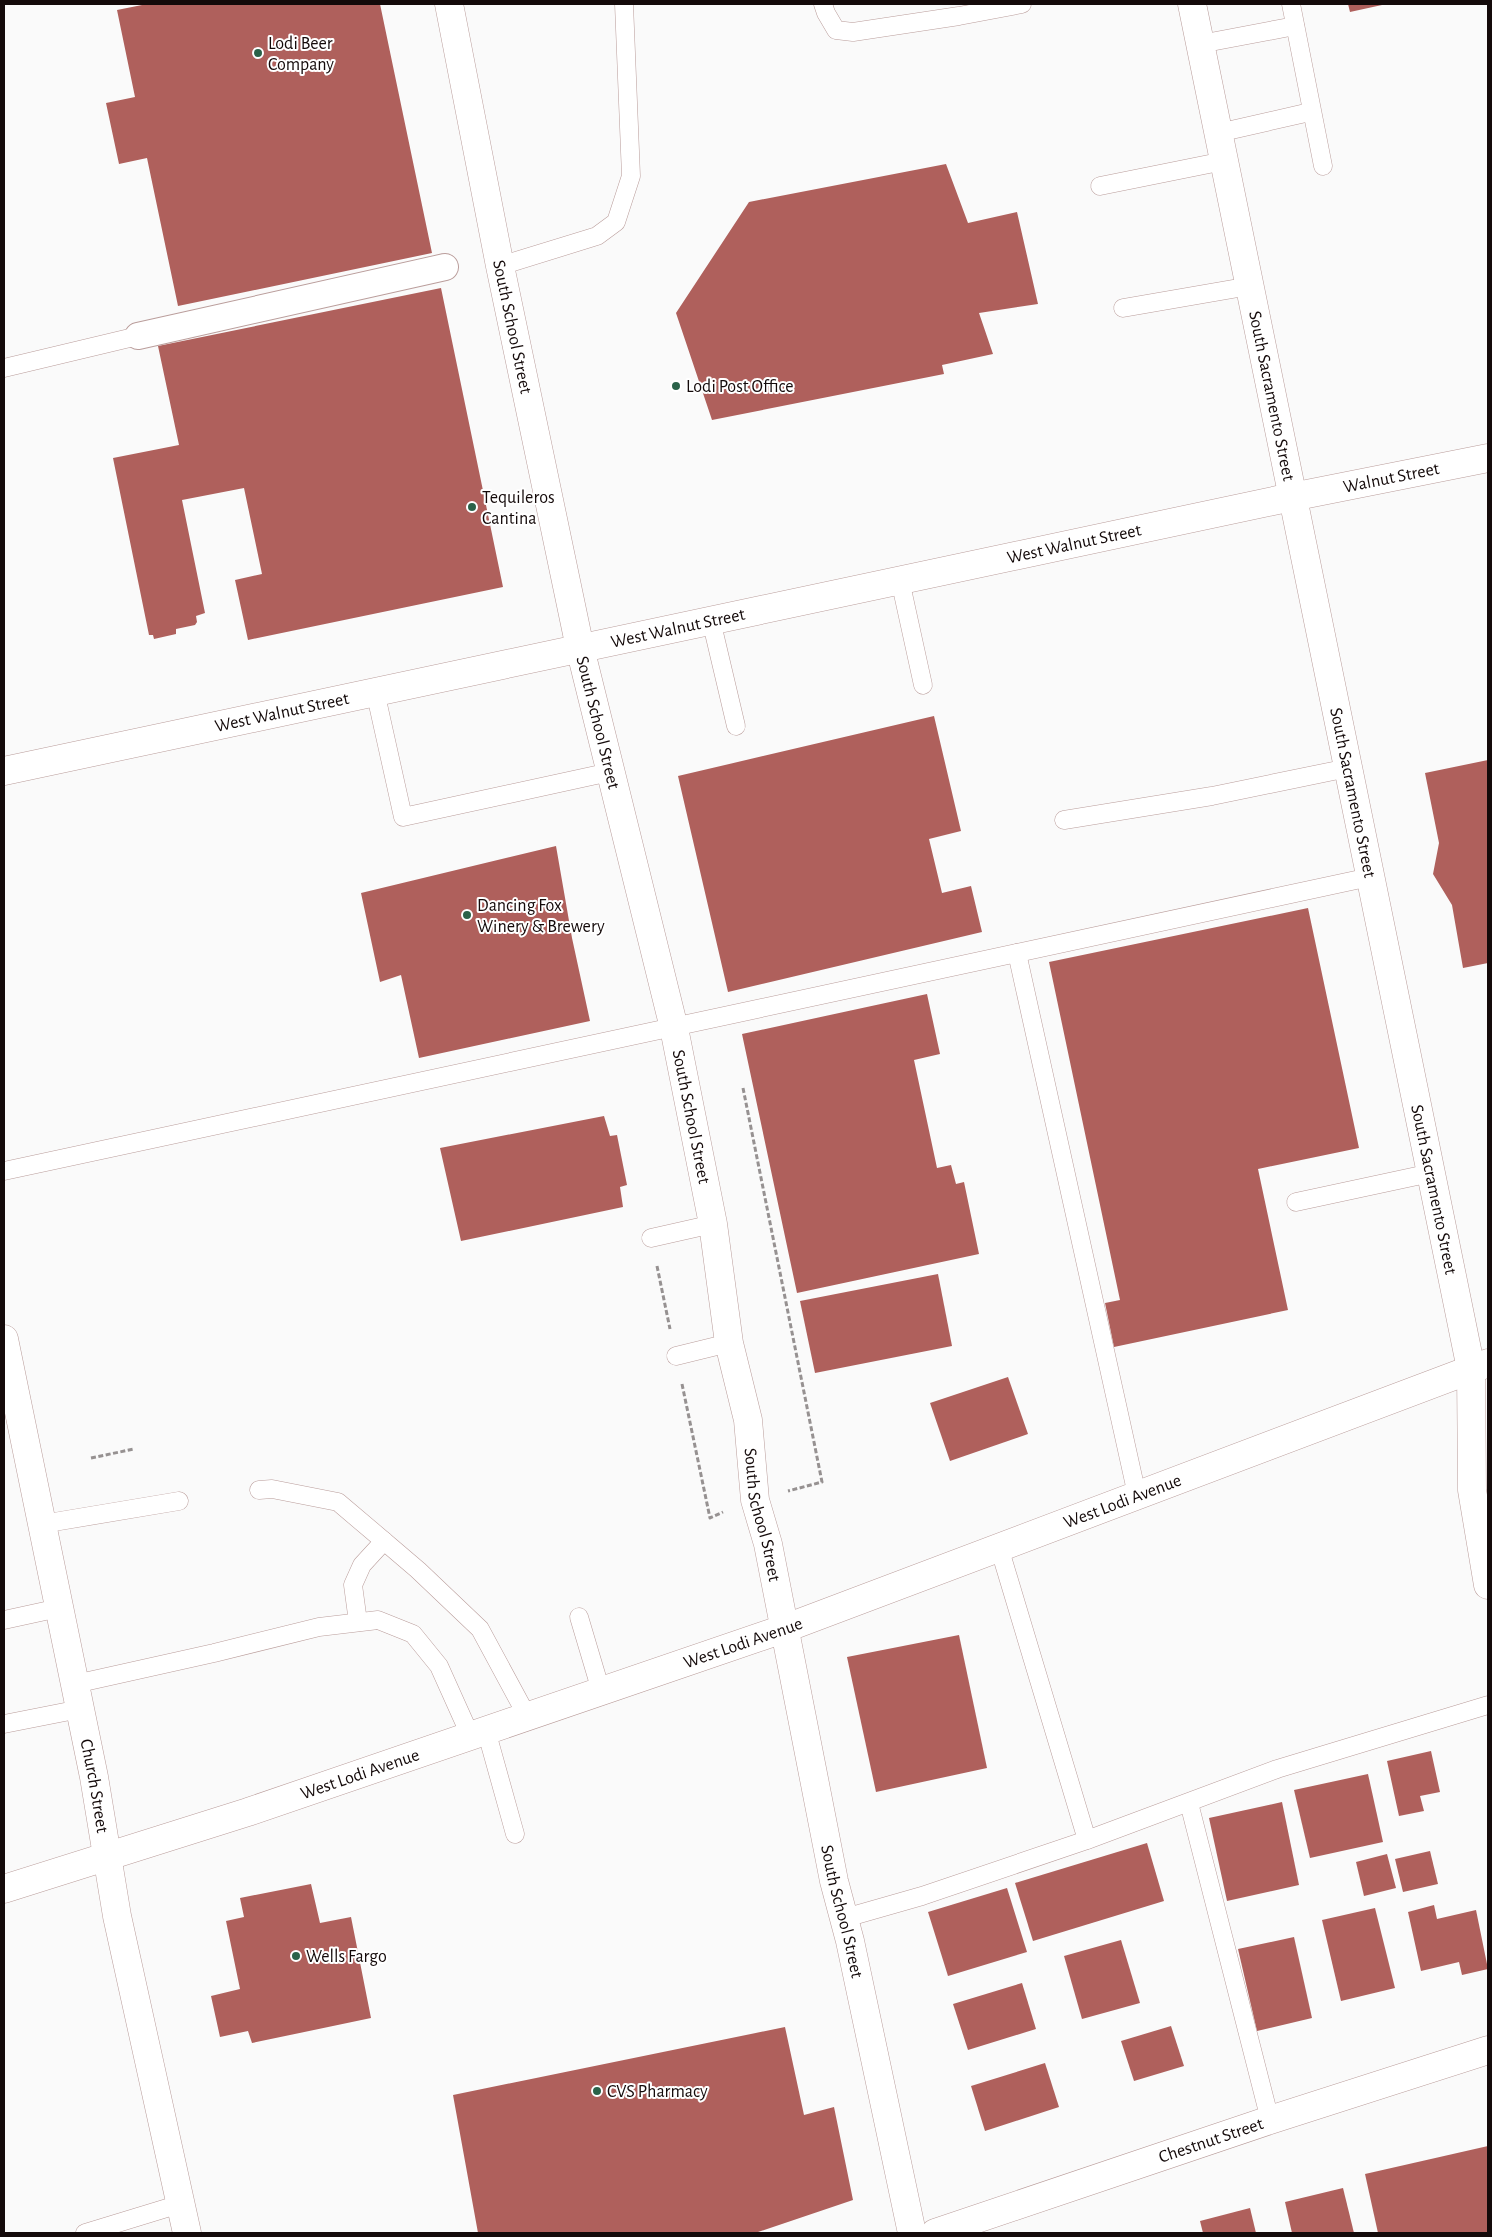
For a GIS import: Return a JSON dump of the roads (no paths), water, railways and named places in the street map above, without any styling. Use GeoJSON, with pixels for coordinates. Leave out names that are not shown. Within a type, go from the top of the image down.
{"type":"FeatureCollection","features":[{"type":"Feature","properties":{"kind":"street","name":"South School Street"},"geometry":{"type":"LineString","coordinates":[[449,4],[500,266],[580,648],[674,1028],[713,1224],[729,1343],[748,1420],[755,1500],[768,1544],[786,1628],[834,1881],[845,1918],[912,2233]]}},
{"type":"Feature","properties":{"kind":"street","name":"South Sacramento Street"},"geometry":{"type":"LineString","coordinates":[[1192,4],[1431,1173],[1480,1366],[1472,1490],[1488,1586]]}},
{"type":"Feature","properties":{"kind":"street"},"geometry":{"type":"LineString","coordinates":[[138,336],[446,268]]}},
{"type":"Feature","properties":{"kind":"street","name":"Walnut Street"},"geometry":{"type":"LineString","coordinates":[[1292,497],[1488,458]]}},
{"type":"Feature","properties":{"kind":"street","name":"West Walnut Street"},"geometry":{"type":"LineString","coordinates":[[4,771],[1292,497]]}},
{"type":"Feature","properties":{"kind":"street","name":"Church Street"},"geometry":{"type":"LineString","coordinates":[[5,1351],[94,1777],[116,1916],[186,2233]]}},
{"type":"Feature","properties":{"kind":"street","name":"West Lodi Avenue"},"geometry":{"type":"LineString","coordinates":[[4,1889],[248,1812],[786,1628],[1480,1366]]}},
{"type":"Feature","properties":{"kind":"street","name":"Chestnut Street"},"geometry":{"type":"LineString","coordinates":[[935,2233],[1270,2120],[1488,2050]]}},
{"type":"Feature","properties":{"kind":"lane"},"geometry":{"type":"LineString","coordinates":[[500,266],[597,236],[616,222],[631,176],[624,4]]}},
{"type":"Feature","properties":{"kind":"lane"},"geometry":{"type":"LineString","coordinates":[[823,4],[836,30],[853,32],[959,16],[1022,4]]}},
{"type":"Feature","properties":{"kind":"lane"},"geometry":{"type":"LineString","coordinates":[[1290,4],[1310,112],[1323,166]]}},
{"type":"Feature","properties":{"kind":"lane"},"geometry":{"type":"LineString","coordinates":[[1200,44],[1295,26]]}},
{"type":"Feature","properties":{"kind":"lane"},"geometry":{"type":"LineString","coordinates":[[1218,133],[1310,112]]}},
{"type":"Feature","properties":{"kind":"lane"},"geometry":{"type":"LineString","coordinates":[[1100,186],[1224,161]]}},
{"type":"Feature","properties":{"kind":"lane"},"geometry":{"type":"LineString","coordinates":[[1123,308],[1250,286]]}},
{"type":"Feature","properties":{"kind":"lane"},"geometry":{"type":"LineString","coordinates":[[4,368],[138,336]]}},
{"type":"Feature","properties":{"kind":"lane"},"geometry":{"type":"LineString","coordinates":[[900,580],[923,685]]}},
{"type":"Feature","properties":{"kind":"lane"},"geometry":{"type":"LineString","coordinates":[[711,620],[736,726]]}},
{"type":"Feature","properties":{"kind":"lane"},"geometry":{"type":"LineString","coordinates":[[375,691],[403,817],[610,772]]}},
{"type":"Feature","properties":{"kind":"lane"},"geometry":{"type":"LineString","coordinates":[[1064,820],[1212,796],[1348,768]]}},
{"type":"Feature","properties":{"kind":"lane"},"geometry":{"type":"LineString","coordinates":[[4,1171],[1370,877]]}},
{"type":"Feature","properties":{"kind":"lane"},"geometry":{"type":"LineString","coordinates":[[1017,953],[1137,1495]]}},
{"type":"Feature","properties":{"kind":"lane"},"geometry":{"type":"LineString","coordinates":[[1296,1202],[1431,1173]]}},
{"type":"Feature","properties":{"kind":"lane"},"geometry":{"type":"LineString","coordinates":[[651,1238],[713,1224]]}},
{"type":"Feature","properties":{"kind":"lane"},"geometry":{"type":"LineString","coordinates":[[676,1356],[729,1343]]}},
{"type":"Feature","properties":{"kind":"lane"},"geometry":{"type":"LineString","coordinates":[[259,1490],[272,1489],[338,1502],[418,1570],[480,1629],[527,1716]]}},
{"type":"Feature","properties":{"kind":"lane"},"geometry":{"type":"LineString","coordinates":[[42,1524],[179,1501]]}},
{"type":"Feature","properties":{"kind":"lane"},"geometry":{"type":"LineString","coordinates":[[358,1622],[353,1585],[362,1565],[384,1541]]}},
{"type":"Feature","properties":{"kind":"lane"},"geometry":{"type":"LineString","coordinates":[[999,1547],[1086,1840]]}},
{"type":"Feature","properties":{"kind":"lane"},"geometry":{"type":"LineString","coordinates":[[4,1620],[59,1608]]}},
{"type":"Feature","properties":{"kind":"lane"},"geometry":{"type":"LineString","coordinates":[[579,1617],[601,1691]]}},
{"type":"Feature","properties":{"kind":"lane"},"geometry":{"type":"LineString","coordinates":[[4,1724],[78,1696],[214,1653],[319,1627],[378,1620],[413,1634],[440,1666],[478,1733],[515,1834]]}},
{"type":"Feature","properties":{"kind":"lane"},"geometry":{"type":"LineString","coordinates":[[845,1918],[922,1896],[1086,1840],[1278,1769],[1488,1705]]}},
{"type":"Feature","properties":{"kind":"lane"},"geometry":{"type":"LineString","coordinates":[[1189,1803],[1270,2120]]}},
{"type":"Feature","properties":{"kind":"lane"},"geometry":{"type":"LineString","coordinates":[[85,2233],[180,2204]]}},
{"type":"Feature","properties":{"kind":"place","name":"Lodi Beer Company"},"geometry":{"type":"Point","coordinates":[258,53]}},
{"type":"Feature","properties":{"kind":"place","name":"Lodi Post Office"},"geometry":{"type":"Point","coordinates":[676,386]}},
{"type":"Feature","properties":{"kind":"place","name":"Tequileros Cantina"},"geometry":{"type":"Point","coordinates":[472,507]}},
{"type":"Feature","properties":{"kind":"place","name":"Dancing Fox Winery & Brewery"},"geometry":{"type":"Point","coordinates":[467,915]}},
{"type":"Feature","properties":{"kind":"place","name":"Wells Fargo"},"geometry":{"type":"Point","coordinates":[296,1956]}},
{"type":"Feature","properties":{"kind":"place","name":"CVS Pharmacy"},"geometry":{"type":"Point","coordinates":[597,2091]}}]}
